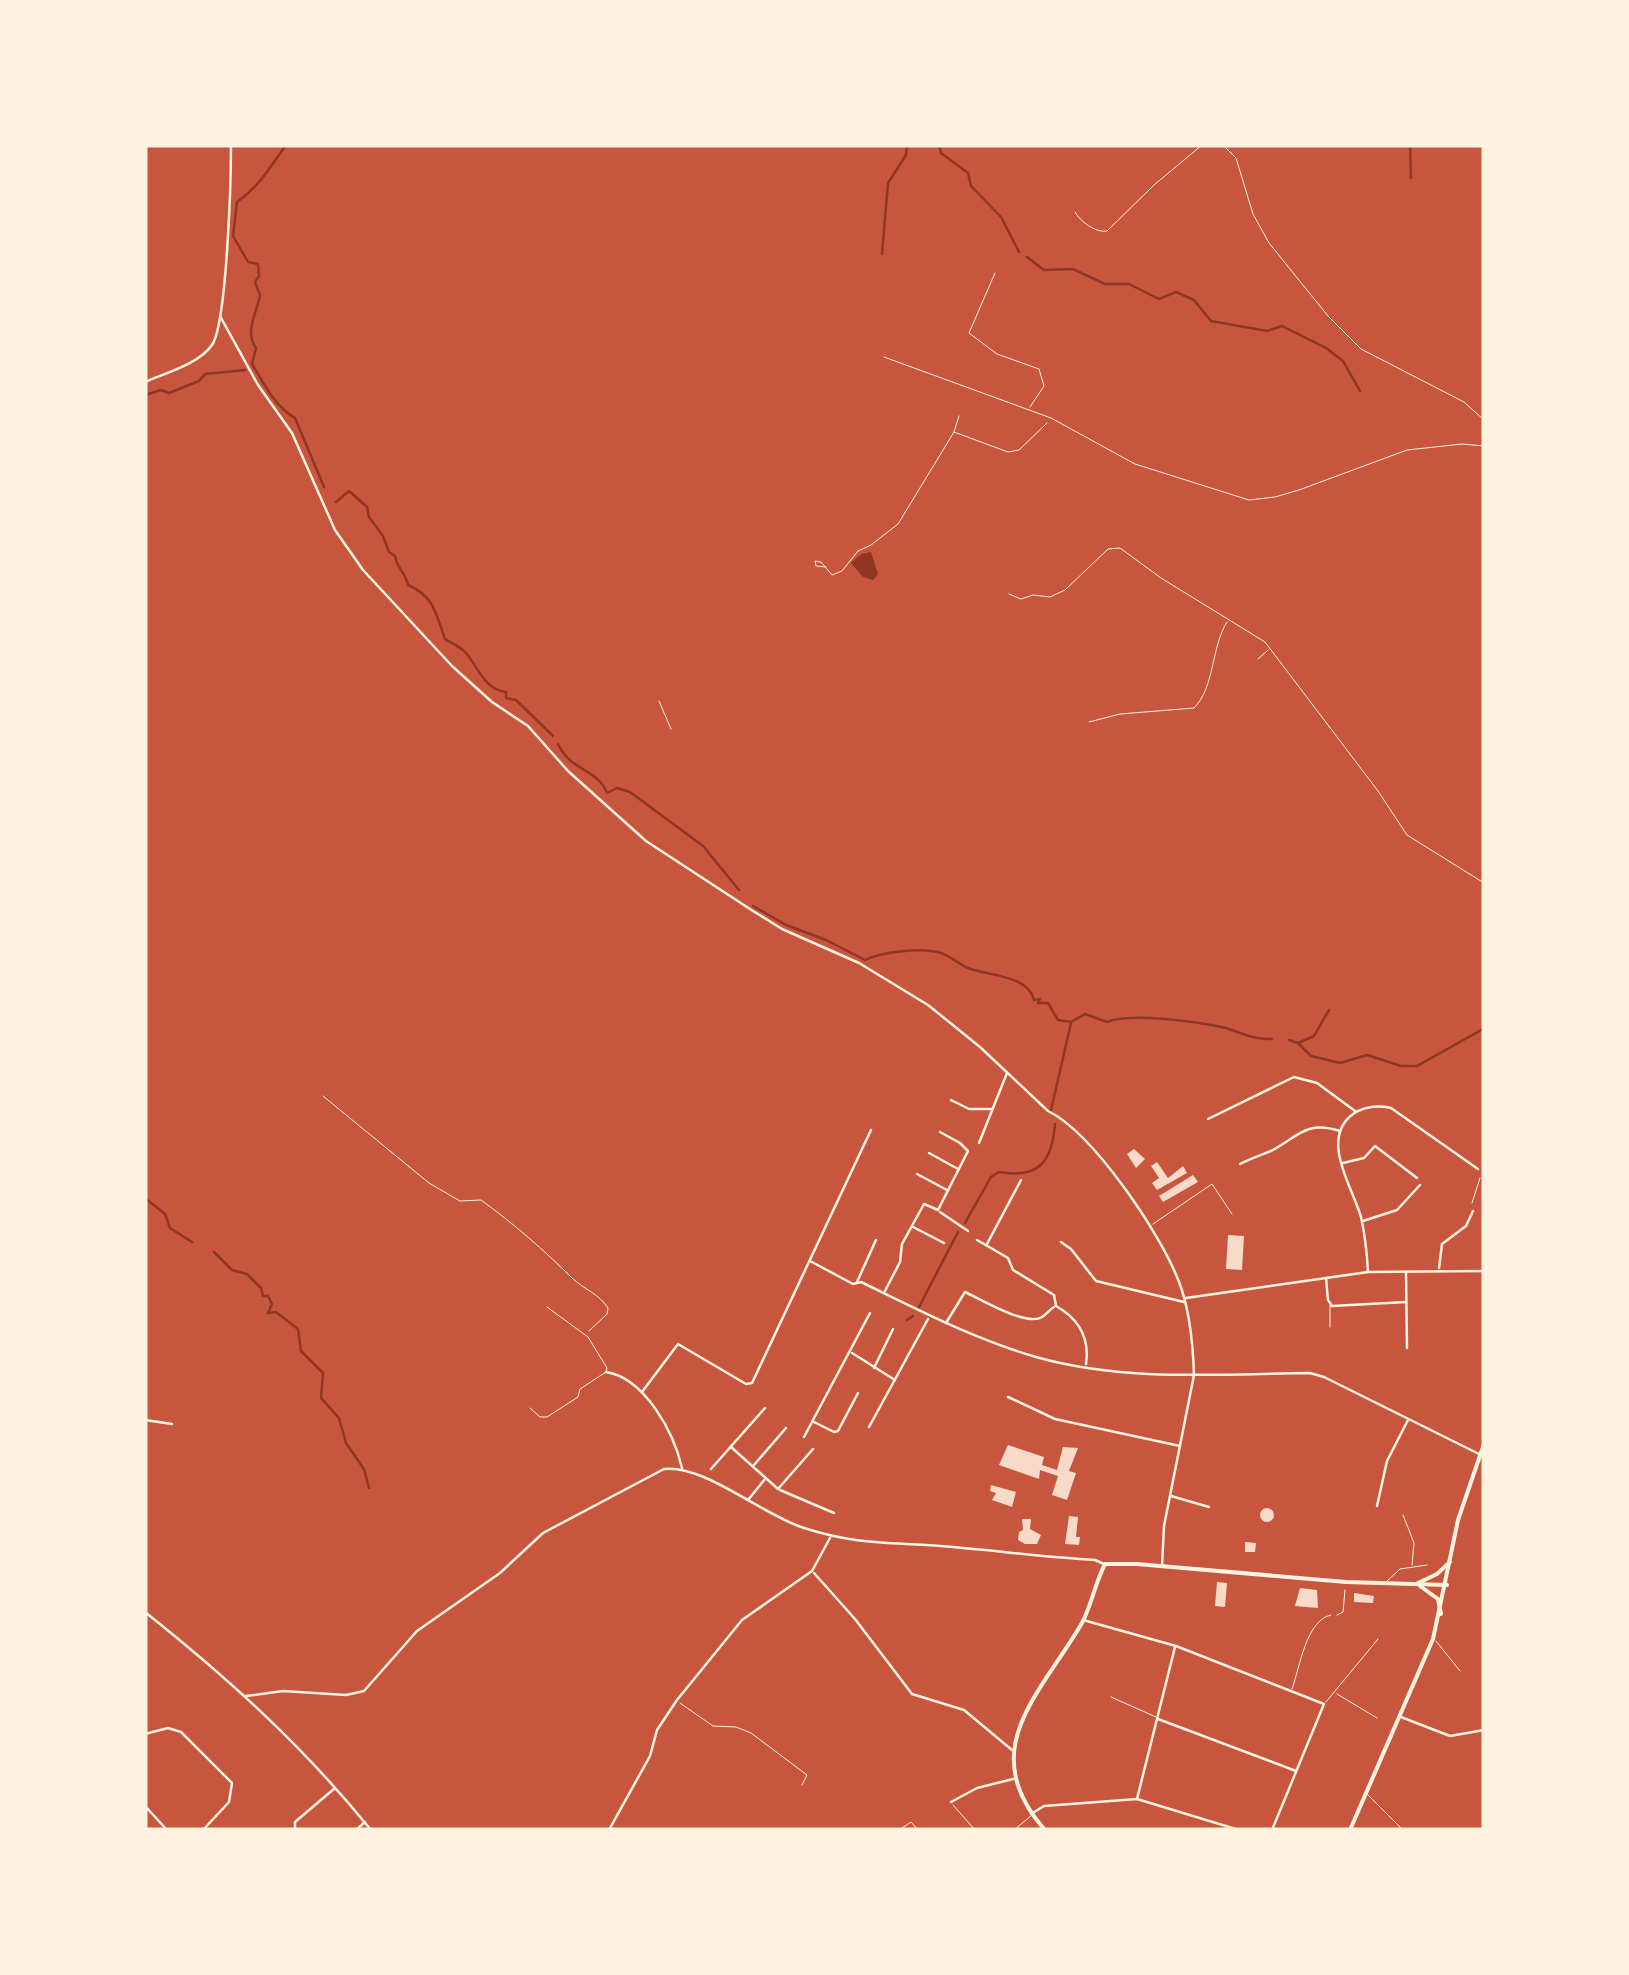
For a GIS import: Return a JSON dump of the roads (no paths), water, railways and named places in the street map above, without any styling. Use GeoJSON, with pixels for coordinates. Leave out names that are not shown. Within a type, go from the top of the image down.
{"type":"FeatureCollection","features":[{"type":"Feature","properties":{"kind":"street"},"geometry":{"type":"LineString","coordinates":[[145,382],[203,354],[214,344],[230,203],[231,145]]}},
{"type":"Feature","properties":{"kind":"street"},"geometry":{"type":"LineString","coordinates":[[220,316],[258,386],[299,445],[335,530],[363,570],[452,666],[492,702],[528,726],[568,772],[675,862],[782,928],[889,979],[945,1017],[1048,1111],[1065,1119],[1150,1226],[1185,1300],[1194,1375],[1170,1495],[1162,1566]]}},
{"type":"Feature","properties":{"kind":"street"},"geometry":{"type":"LineString","coordinates":[[979,1143],[1007,1072]]}},
{"type":"Feature","properties":{"kind":"street"},"geometry":{"type":"LineString","coordinates":[[1208,1119],[1294,1077],[1308,1078],[1356,1112]]}},
{"type":"Feature","properties":{"kind":"street"},"geometry":{"type":"LineString","coordinates":[[950,1100],[970,1108],[992,1109]]}},
{"type":"Feature","properties":{"kind":"street"},"geometry":{"type":"LineString","coordinates":[[1368,1272],[1362,1221],[1338,1146],[1341,1132],[1356,1112],[1374,1106],[1391,1108],[1478,1170]]}},
{"type":"Feature","properties":{"kind":"street"},"geometry":{"type":"LineString","coordinates":[[1240,1164],[1272,1151],[1308,1128],[1324,1126],[1341,1132]]}},
{"type":"Feature","properties":{"kind":"street"},"geometry":{"type":"LineString","coordinates":[[642,1392],[678,1344],[746,1384],[752,1383],[872,1130]]}},
{"type":"Feature","properties":{"kind":"street"},"geometry":{"type":"LineString","coordinates":[[938,1210],[968,1151],[940,1132]]}},
{"type":"Feature","properties":{"kind":"street"},"geometry":{"type":"LineString","coordinates":[[1342,1163],[1364,1158],[1375,1146],[1417,1178]]}},
{"type":"Feature","properties":{"kind":"street"},"geometry":{"type":"LineString","coordinates":[[929,1153],[960,1170]]}},
{"type":"Feature","properties":{"kind":"street"},"geometry":{"type":"LineString","coordinates":[[917,1174],[949,1190]]}},
{"type":"Feature","properties":{"kind":"street"},"geometry":{"type":"LineString","coordinates":[[988,1244],[1021,1180]]}},
{"type":"Feature","properties":{"kind":"street"},"geometry":{"type":"LineString","coordinates":[[1362,1221],[1398,1210],[1420,1184]]}},
{"type":"Feature","properties":{"kind":"street"},"geometry":{"type":"LineString","coordinates":[[884,1293],[900,1262],[902,1244],[924,1204],[968,1231]]}},
{"type":"Feature","properties":{"kind":"street"},"geometry":{"type":"LineString","coordinates":[[1439,1270],[1442,1244],[1466,1226],[1473,1211]]}},
{"type":"Feature","properties":{"kind":"street"},"geometry":{"type":"LineString","coordinates":[[912,1226],[944,1244]]}},
{"type":"Feature","properties":{"kind":"street"},"geometry":{"type":"LineString","coordinates":[[856,1283],[876,1240]]}},
{"type":"Feature","properties":{"kind":"street"},"geometry":{"type":"LineString","coordinates":[[977,1240],[1008,1258],[1014,1270],[1054,1295],[1056,1306],[1073,1317],[1084,1334],[1086,1367]]}},
{"type":"Feature","properties":{"kind":"street"},"geometry":{"type":"LineString","coordinates":[[1061,1242],[1096,1280],[1185,1300],[1368,1272],[1484,1271]]}},
{"type":"Feature","properties":{"kind":"street"},"geometry":{"type":"LineString","coordinates":[[810,1260],[945,1324],[1035,1357],[1116,1372],[1324,1376],[1480,1455]]}},
{"type":"Feature","properties":{"kind":"street"},"geometry":{"type":"LineString","coordinates":[[1406,1270],[1408,1348]]}},
{"type":"Feature","properties":{"kind":"street"},"geometry":{"type":"LineString","coordinates":[[1326,1277],[1330,1306],[1406,1302]]}},
{"type":"Feature","properties":{"kind":"street"},"geometry":{"type":"LineString","coordinates":[[945,1324],[965,1292],[1031,1320],[1043,1317],[1056,1306]]}},
{"type":"Feature","properties":{"kind":"street"},"geometry":{"type":"LineString","coordinates":[[804,1437],[870,1313]]}},
{"type":"Feature","properties":{"kind":"street"},"geometry":{"type":"LineString","coordinates":[[869,1427],[929,1316]]}},
{"type":"Feature","properties":{"kind":"street"},"geometry":{"type":"LineString","coordinates":[[873,1369],[894,1329]]}},
{"type":"Feature","properties":{"kind":"street"},"geometry":{"type":"LineString","coordinates":[[850,1352],[896,1380]]}},
{"type":"Feature","properties":{"kind":"street"},"geometry":{"type":"LineString","coordinates":[[606,1372],[614,1373],[642,1392],[679,1455],[682,1469]]}},
{"type":"Feature","properties":{"kind":"street"},"geometry":{"type":"LineString","coordinates":[[813,1422],[834,1432],[838,1430],[858,1392]]}},
{"type":"Feature","properties":{"kind":"street"},"geometry":{"type":"LineString","coordinates":[[1008,1397],[1055,1420],[1180,1446]]}},
{"type":"Feature","properties":{"kind":"street"},"geometry":{"type":"LineString","coordinates":[[711,1469],[765,1408]]}},
{"type":"Feature","properties":{"kind":"street"},"geometry":{"type":"LineString","coordinates":[[1378,1506],[1387,1461],[1408,1419]]}},
{"type":"Feature","properties":{"kind":"street"},"geometry":{"type":"LineString","coordinates":[[145,1420],[172,1424]]}},
{"type":"Feature","properties":{"kind":"street"},"geometry":{"type":"LineString","coordinates":[[753,1467],[786,1428]]}},
{"type":"Feature","properties":{"kind":"street"},"geometry":{"type":"LineString","coordinates":[[1350,1830],[1434,1639],[1458,1520],[1484,1444]]}},
{"type":"Feature","properties":{"kind":"street"},"geometry":{"type":"LineString","coordinates":[[730,1447],[778,1488],[834,1512]]}},
{"type":"Feature","properties":{"kind":"street"},"geometry":{"type":"LineString","coordinates":[[778,1488],[812,1449]]}},
{"type":"Feature","properties":{"kind":"street"},"geometry":{"type":"LineString","coordinates":[[246,1696],[302,1690],[346,1695],[364,1690],[419,1630],[500,1572],[544,1533],[664,1469],[682,1469],[781,1520],[864,1544],[932,1546],[1346,1582],[1447,1584]]}},
{"type":"Feature","properties":{"kind":"street"},"geometry":{"type":"LineString","coordinates":[[748,1500],[766,1478]]}},
{"type":"Feature","properties":{"kind":"street"},"geometry":{"type":"LineString","coordinates":[[1170,1495],[1209,1507]]}},
{"type":"Feature","properties":{"kind":"street"},"geometry":{"type":"LineString","coordinates":[[609,1830],[650,1756],[657,1730],[678,1700],[742,1620],[812,1570],[831,1537]]}},
{"type":"Feature","properties":{"kind":"street"},"geometry":{"type":"LineString","coordinates":[[1416,1584],[1438,1574],[1450,1562]]}},
{"type":"Feature","properties":{"kind":"street"},"geometry":{"type":"LineString","coordinates":[[1045,1830],[1031,1814],[1015,1779],[1012,1753],[1023,1716],[1084,1620],[1105,1564]]}},
{"type":"Feature","properties":{"kind":"street"},"geometry":{"type":"LineString","coordinates":[[812,1570],[912,1694],[964,1710],[1012,1753]]}},
{"type":"Feature","properties":{"kind":"street"},"geometry":{"type":"LineString","coordinates":[[1416,1584],[1438,1599],[1441,1614]]}},
{"type":"Feature","properties":{"kind":"street"},"geometry":{"type":"LineString","coordinates":[[145,1612],[246,1696],[336,1787],[371,1830]]}},
{"type":"Feature","properties":{"kind":"street"},"geometry":{"type":"LineString","coordinates":[[1084,1620],[1176,1646],[1324,1704],[1272,1830]]}},
{"type":"Feature","properties":{"kind":"street"},"geometry":{"type":"LineString","coordinates":[[1137,1799],[1176,1646]]}},
{"type":"Feature","properties":{"kind":"street"},"geometry":{"type":"LineString","coordinates":[[1401,1717],[1450,1736],[1484,1730]]}},
{"type":"Feature","properties":{"kind":"street"},"geometry":{"type":"LineString","coordinates":[[1158,1719],[1297,1772]]}},
{"type":"Feature","properties":{"kind":"street"},"geometry":{"type":"LineString","coordinates":[[145,1734],[168,1728],[181,1732],[232,1784],[229,1802],[203,1830]]}},
{"type":"Feature","properties":{"kind":"street"},"geometry":{"type":"LineString","coordinates":[[951,1802],[977,1788],[1015,1779]]}},
{"type":"Feature","properties":{"kind":"street"},"geometry":{"type":"LineString","coordinates":[[295,1830],[295,1822],[336,1787]]}},
{"type":"Feature","properties":{"kind":"street"},"geometry":{"type":"LineString","coordinates":[[1031,1814],[1044,1806],[1137,1799],[1239,1830]]}},
{"type":"Feature","properties":{"kind":"street"},"geometry":{"type":"LineString","coordinates":[[145,1806],[167,1830]]}},
{"type":"Feature","properties":{"kind":"street"},"geometry":{"type":"LineString","coordinates":[[356,1830],[364,1822]]}},
{"type":"Feature","properties":{"kind":"lane"},"geometry":{"type":"LineString","coordinates":[[1223,145],[1236,158],[1252,214],[1269,243],[1328,316],[1360,349],[1464,402],[1484,420]]}},
{"type":"Feature","properties":{"kind":"lane"},"geometry":{"type":"LineString","coordinates":[[995,274],[969,333],[997,354],[1039,369],[1044,386],[1028,410]]}},
{"type":"Feature","properties":{"kind":"lane"},"geometry":{"type":"LineString","coordinates":[[884,357],[1055,420],[1135,464],[1249,500],[1299,490],[1407,450],[1462,444],[1484,446]]}},
{"type":"Feature","properties":{"kind":"lane"},"geometry":{"type":"LineString","coordinates":[[1150,1226],[1212,1184],[1232,1214]]}},
{"type":"Feature","properties":{"kind":"lane"},"geometry":{"type":"LineString","coordinates":[[530,1408],[540,1417],[547,1417],[606,1372],[606,1364],[588,1337],[546,1306]]}},
{"type":"Feature","properties":{"kind":"lane"},"geometry":{"type":"LineString","coordinates":[[1330,1306],[1330,1326]]}},
{"type":"Feature","properties":{"kind":"lane"},"geometry":{"type":"LineString","coordinates":[[1404,1515],[1414,1543],[1412,1565]]}},
{"type":"Feature","properties":{"kind":"lane"},"geometry":{"type":"LineString","coordinates":[[1385,1584],[1400,1568],[1427,1564]]}},
{"type":"Feature","properties":{"kind":"lane"},"geometry":{"type":"LineString","coordinates":[[1292,1690],[1314,1624],[1331,1615]]}},
{"type":"Feature","properties":{"kind":"lane"},"geometry":{"type":"LineString","coordinates":[[1324,1704],[1378,1639]]}},
{"type":"Feature","properties":{"kind":"lane"},"geometry":{"type":"LineString","coordinates":[[1434,1639],[1460,1671]]}},
{"type":"Feature","properties":{"kind":"lane"},"geometry":{"type":"LineString","coordinates":[[1334,1693],[1377,1718]]}},
{"type":"Feature","properties":{"kind":"lane"},"geometry":{"type":"LineString","coordinates":[[1111,1697],[1158,1719]]}},
{"type":"Feature","properties":{"kind":"lane"},"geometry":{"type":"LineString","coordinates":[[678,1700],[713,1726],[743,1729],[772,1746],[807,1775],[802,1786]]}},
{"type":"Feature","properties":{"kind":"lane"},"geometry":{"type":"LineString","coordinates":[[1366,1794],[1403,1830]]}},
{"type":"Feature","properties":{"kind":"lane"},"geometry":{"type":"LineString","coordinates":[[951,1802],[975,1830]]}},
{"type":"Feature","properties":{"kind":"lane"},"geometry":{"type":"LineString","coordinates":[[1014,1830],[1031,1814]]}},
{"type":"Feature","properties":{"kind":"lane"},"geometry":{"type":"LineString","coordinates":[[899,1830],[911,1822],[918,1830]]}},
{"type":"Feature","properties":{"kind":"waterway"},"geometry":{"type":"LineString","coordinates":[[286,145],[258,183],[237,202],[233,236],[248,262],[258,264],[255,282],[260,295],[251,329],[256,348],[252,364],[276,401],[295,418],[324,487]]}},
{"type":"Feature","properties":{"kind":"waterway"},"geometry":{"type":"LineString","coordinates":[[882,254],[888,183],[906,155],[907,145]]}},
{"type":"Feature","properties":{"kind":"waterway"},"geometry":{"type":"LineString","coordinates":[[939,145],[941,153],[968,173],[971,186],[1001,217],[1019,252]]}},
{"type":"Feature","properties":{"kind":"waterway"},"geometry":{"type":"LineString","coordinates":[[1410,145],[1411,178]]}},
{"type":"Feature","properties":{"kind":"waterway"},"geometry":{"type":"LineString","coordinates":[[1027,257],[1044,270],[1073,269],[1105,284],[1129,284],[1159,299],[1176,292],[1194,300],[1211,321],[1267,331],[1282,326],[1343,361],[1360,391]]}},
{"type":"Feature","properties":{"kind":"waterway"},"geometry":{"type":"LineString","coordinates":[[145,395],[161,390],[169,393],[199,381],[205,374],[245,370]]}},
{"type":"Feature","properties":{"kind":"waterway"},"geometry":{"type":"LineString","coordinates":[[336,502],[349,491],[367,507],[408,585],[433,607],[445,639],[464,651],[487,682],[506,692],[506,698],[516,700],[553,736]]}},
{"type":"Feature","properties":{"kind":"waterway"},"geometry":{"type":"LineString","coordinates":[[558,744],[607,793],[617,788],[630,792],[703,846],[739,890]]}},
{"type":"Feature","properties":{"kind":"waterway"},"geometry":{"type":"LineString","coordinates":[[753,906],[865,960],[902,951],[944,954],[968,968],[1016,981],[1034,1000],[1040,999],[1038,1003],[1048,1003],[1058,1020],[1071,1022],[1085,1014],[1107,1022],[1165,1019],[1272,1039]]}},
{"type":"Feature","properties":{"kind":"waterway"},"geometry":{"type":"LineString","coordinates":[[1298,1043],[1314,1036],[1329,1010]]}},
{"type":"Feature","properties":{"kind":"waterway"},"geometry":{"type":"LineString","coordinates":[[1051,1110],[1071,1023]]}},
{"type":"Feature","properties":{"kind":"waterway"},"geometry":{"type":"LineString","coordinates":[[1289,1040],[1311,1056],[1340,1063],[1367,1055],[1401,1066],[1417,1066],[1483,1029]]}},
{"type":"Feature","properties":{"kind":"waterway"},"geometry":{"type":"LineString","coordinates":[[965,1223],[991,1177],[999,1172],[1025,1173],[1041,1164],[1051,1148],[1055,1124]]}},
{"type":"Feature","properties":{"kind":"waterway"},"geometry":{"type":"LineString","coordinates":[[145,1198],[165,1214],[170,1228],[192,1242]]}},
{"type":"Feature","properties":{"kind":"waterway"},"geometry":{"type":"LineString","coordinates":[[919,1307],[958,1232]]}},
{"type":"Feature","properties":{"kind":"waterway"},"geometry":{"type":"LineString","coordinates":[[214,1252],[232,1270],[247,1274],[261,1288],[272,1304],[268,1313],[276,1312],[298,1329],[301,1351],[323,1373],[321,1398],[339,1418],[346,1443],[364,1469],[369,1488]]}},
{"type":"Feature","properties":{"kind":"waterway"},"geometry":{"type":"LineString","coordinates":[[907,1320],[913,1316]]}}]}
